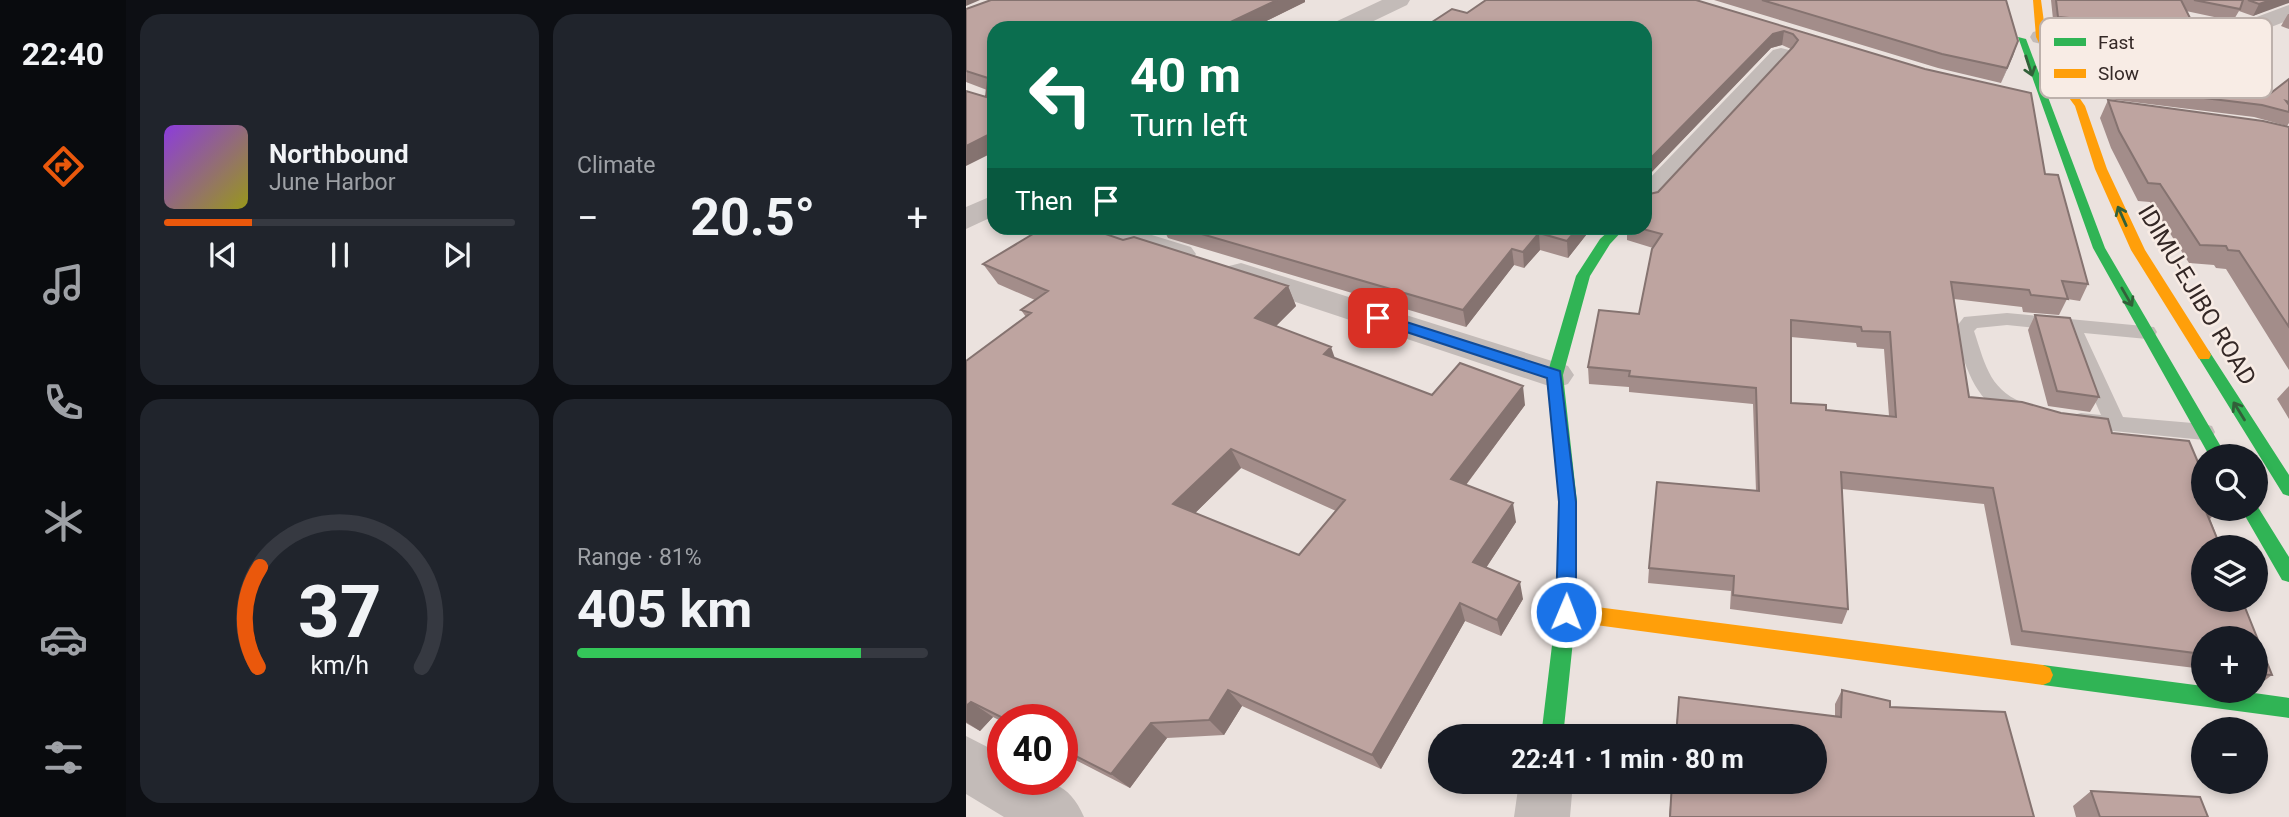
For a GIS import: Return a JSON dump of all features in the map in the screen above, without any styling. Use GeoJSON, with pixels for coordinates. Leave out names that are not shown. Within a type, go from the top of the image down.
{"type":"FeatureCollection","features":[{"type":"Feature","properties":{"kind":"main road","name":"IDIMU-EJIBO ROAD"},"geometry":{"type":"LineString","coordinates":[[2037,0],[2040,28]]}},
{"type":"Feature","properties":{"kind":"main road"},"geometry":{"type":"LineString","coordinates":[[2017,26],[2037,89],[2033,100],[2066,166],[2099,248],[2211,444]]}},
{"type":"Feature","properties":{"kind":"main road","name":"IDIMU-EJIBO ROAD"},"geometry":{"type":"LineString","coordinates":[[2074,98],[2080,106],[2101,169],[2138,250],[2289,489]]}},
{"type":"Feature","properties":{"kind":"main road"},"geometry":{"type":"LineString","coordinates":[[1553,724],[1566,612],[1568,502],[1555,375],[1583,276],[1612,235]]}},
{"type":"Feature","properties":{"kind":"main road"},"geometry":{"type":"LineString","coordinates":[[2257,521],[2289,574]]}},
{"type":"Feature","properties":{"kind":"main road"},"geometry":{"type":"LineString","coordinates":[[1566,612],[2289,708]]}},
{"type":"Feature","properties":{"kind":"street"},"geometry":{"type":"LineString","coordinates":[[1356,21],[1399,0]]}},
{"type":"Feature","properties":{"kind":"street"},"geometry":{"type":"LineString","coordinates":[[2272,18],[2289,12]]}},
{"type":"Feature","properties":{"kind":"street"},"geometry":{"type":"LineString","coordinates":[[1652,193],[1781,55]]}},
{"type":"Feature","properties":{"kind":"street"},"geometry":{"type":"LineString","coordinates":[[2080,106],[2106,109]]}},
{"type":"Feature","properties":{"kind":"street"},"geometry":{"type":"LineString","coordinates":[[966,220],[987,208]]}},
{"type":"Feature","properties":{"kind":"street"},"geometry":{"type":"LineString","coordinates":[[1121,235],[1555,375]]}},
{"type":"Feature","properties":{"kind":"street"},"geometry":{"type":"LineString","coordinates":[[966,762],[1056,817]]}},
{"type":"Feature","properties":{"kind":"street"},"geometry":{"type":"LineString","coordinates":[[1542,817],[1545,794]]}},
{"type":"Feature","properties":{"kind":"lane"},"geometry":{"type":"LineString","coordinates":[[2041,416],[2015,410],[1993,397],[1984,388],[1964,330],[1971,322],[1982,319],[2147,332]]}},
{"type":"Feature","properties":{"kind":"lane"},"geometry":{"type":"LineString","coordinates":[[2071,325],[2116,424]]}},
{"type":"Feature","properties":{"kind":"lane"},"geometry":{"type":"LineString","coordinates":[[2066,419],[2204,432]]}},
{"type":"Feature","properties":{"kind":"building"},"geometry":{"type":"Polygon","coordinates":[[[991,0],[1277,0],[1233,21],[987,21],[987,78],[966,71],[966,9],[991,0]]]}},
{"type":"Feature","properties":{"kind":"building"},"geometry":{"type":"Polygon","coordinates":[[[1486,0],[1696,0],[1925,69],[2031,93],[2045,174],[2058,175],[2088,284],[2062,281],[2068,299],[2031,295],[2029,290],[1951,282],[1969,397],[2022,402],[2061,413],[2108,419],[2112,433],[2189,441],[2191,521],[2210,521],[2216,535],[2191,535],[2191,612],[2247,612],[2252,626],[2191,626],[2191,652],[2022,631],[1993,488],[1841,472],[1848,609],[1733,595],[1734,576],[1649,568],[1657,482],[1759,491],[1756,388],[1629,376],[1630,371],[1588,367],[1599,310],[1639,314],[1652,249],[1662,234],[1652,231],[1652,193],[1658,192],[1798,40],[1793,34],[1784,31],[1773,34],[1652,157],[1652,21],[1434,21],[1452,9],[1467,13],[1486,0]],[[1791,320],[1791,403],[1826,405],[1826,410],[1896,417],[1890,332],[1862,331],[1861,327],[1791,320]]]}},
{"type":"Feature","properties":{"kind":"building"},"geometry":{"type":"Polygon","coordinates":[[[1762,0],[2006,0],[2018,41],[2007,68],[1942,54],[1762,0]]]}},
{"type":"Feature","properties":{"kind":"building"},"geometry":{"type":"Polygon","coordinates":[[[2056,0],[2181,0],[2190,18],[2069,18],[2058,17],[2056,0]]]}},
{"type":"Feature","properties":{"kind":"building"},"geometry":{"type":"Polygon","coordinates":[[[2194,0],[2243,0],[2240,9],[2194,0]]]}},
{"type":"Feature","properties":{"kind":"building"},"geometry":{"type":"Polygon","coordinates":[[[2248,0],[2271,0],[2259,4],[2248,0]]]}},
{"type":"Feature","properties":{"kind":"building"},"geometry":{"type":"Polygon","coordinates":[[[2289,79],[2289,102],[2286,101],[2289,112],[2262,105],[2204,98],[2272,98],[2272,92],[2289,79]]]}},
{"type":"Feature","properties":{"kind":"building"},"geometry":{"type":"Polygon","coordinates":[[[987,88],[987,136],[966,146],[966,91],[986,97],[987,88]]]}},
{"type":"Feature","properties":{"kind":"building"},"geometry":{"type":"Polygon","coordinates":[[[2108,100],[2289,127],[2289,327],[2239,251],[2228,250],[2226,246],[2200,245],[2160,184],[2148,183],[2119,131],[2108,100]]]}},
{"type":"Feature","properties":{"kind":"building"},"geometry":{"type":"Polygon","coordinates":[[[1031,235],[1108,235],[1123,240],[1134,237],[1288,286],[1255,318],[1331,347],[1324,354],[1432,395],[1460,363],[1523,386],[1451,479],[1513,503],[1473,562],[1520,582],[1497,620],[1460,603],[1372,755],[1228,690],[1209,720],[1151,723],[1111,774],[1078,757],[1078,704],[987,704],[987,710],[971,702],[966,706],[966,361],[1031,313],[1021,310],[1048,291],[983,264],[1031,235]],[[1231,449],[1173,504],[1299,555],[1345,500],[1231,449]]]}},
{"type":"Feature","properties":{"kind":"building"},"geometry":{"type":"Polygon","coordinates":[[[1205,235],[1537,235],[1523,252],[1512,249],[1463,310],[1205,235]]]}},
{"type":"Feature","properties":{"kind":"building"},"geometry":{"type":"Polygon","coordinates":[[[1546,235],[1572,235],[1567,241],[1546,235]]]}},
{"type":"Feature","properties":{"kind":"building"},"geometry":{"type":"Polygon","coordinates":[[[2035,315],[2070,318],[2099,397],[2057,391],[2035,315]]]}},
{"type":"Feature","properties":{"kind":"building"},"geometry":{"type":"Polygon","coordinates":[[[1842,690],[1890,701],[1890,707],[2005,712],[2034,817],[1670,817],[1671,794],[1827,794],[1827,724],[1677,724],[1679,697],[1841,717],[1842,690]]]}},
{"type":"Feature","properties":{"kind":"building"},"geometry":{"type":"Polygon","coordinates":[[[2091,791],[2200,797],[2208,817],[2100,817],[2091,791]]]}},
{"type":"Feature","properties":{"kind":"traffic: fast"},"geometry":{"type":"LineString","coordinates":[[2021,39],[2040,90]]}},
{"type":"Feature","properties":{"kind":"traffic: fast"},"geometry":{"type":"LineString","coordinates":[[2043,98],[2099,248],[2212,444]]}},
{"type":"Feature","properties":{"kind":"traffic: fast"},"geometry":{"type":"LineString","coordinates":[[1553,724],[1566,612],[1568,502],[1555,375],[1583,276],[1612,235]]}},
{"type":"Feature","properties":{"kind":"traffic: fast"},"geometry":{"type":"LineString","coordinates":[[2204,355],[2289,489]]}},
{"type":"Feature","properties":{"kind":"traffic: fast"},"geometry":{"type":"LineString","coordinates":[[2257,521],[2289,574]]}},
{"type":"Feature","properties":{"kind":"traffic: fast"},"geometry":{"type":"LineString","coordinates":[[2043,675],[2289,708]]}},
{"type":"Feature","properties":{"kind":"traffic: slow"},"geometry":{"type":"LineString","coordinates":[[2037,0],[2040,28]]}},
{"type":"Feature","properties":{"kind":"traffic: slow"},"geometry":{"type":"LineString","coordinates":[[2074,98],[2080,106],[2101,169],[2138,250],[2204,355]]}},
{"type":"Feature","properties":{"kind":"traffic: slow"},"geometry":{"type":"LineString","coordinates":[[1566,612],[2043,675]]}},
{"type":"Feature","properties":{"kind":"route"},"geometry":{"type":"LineString","coordinates":[[1378,318],[1555,375],[1568,502],[1566,612]]}}]}
